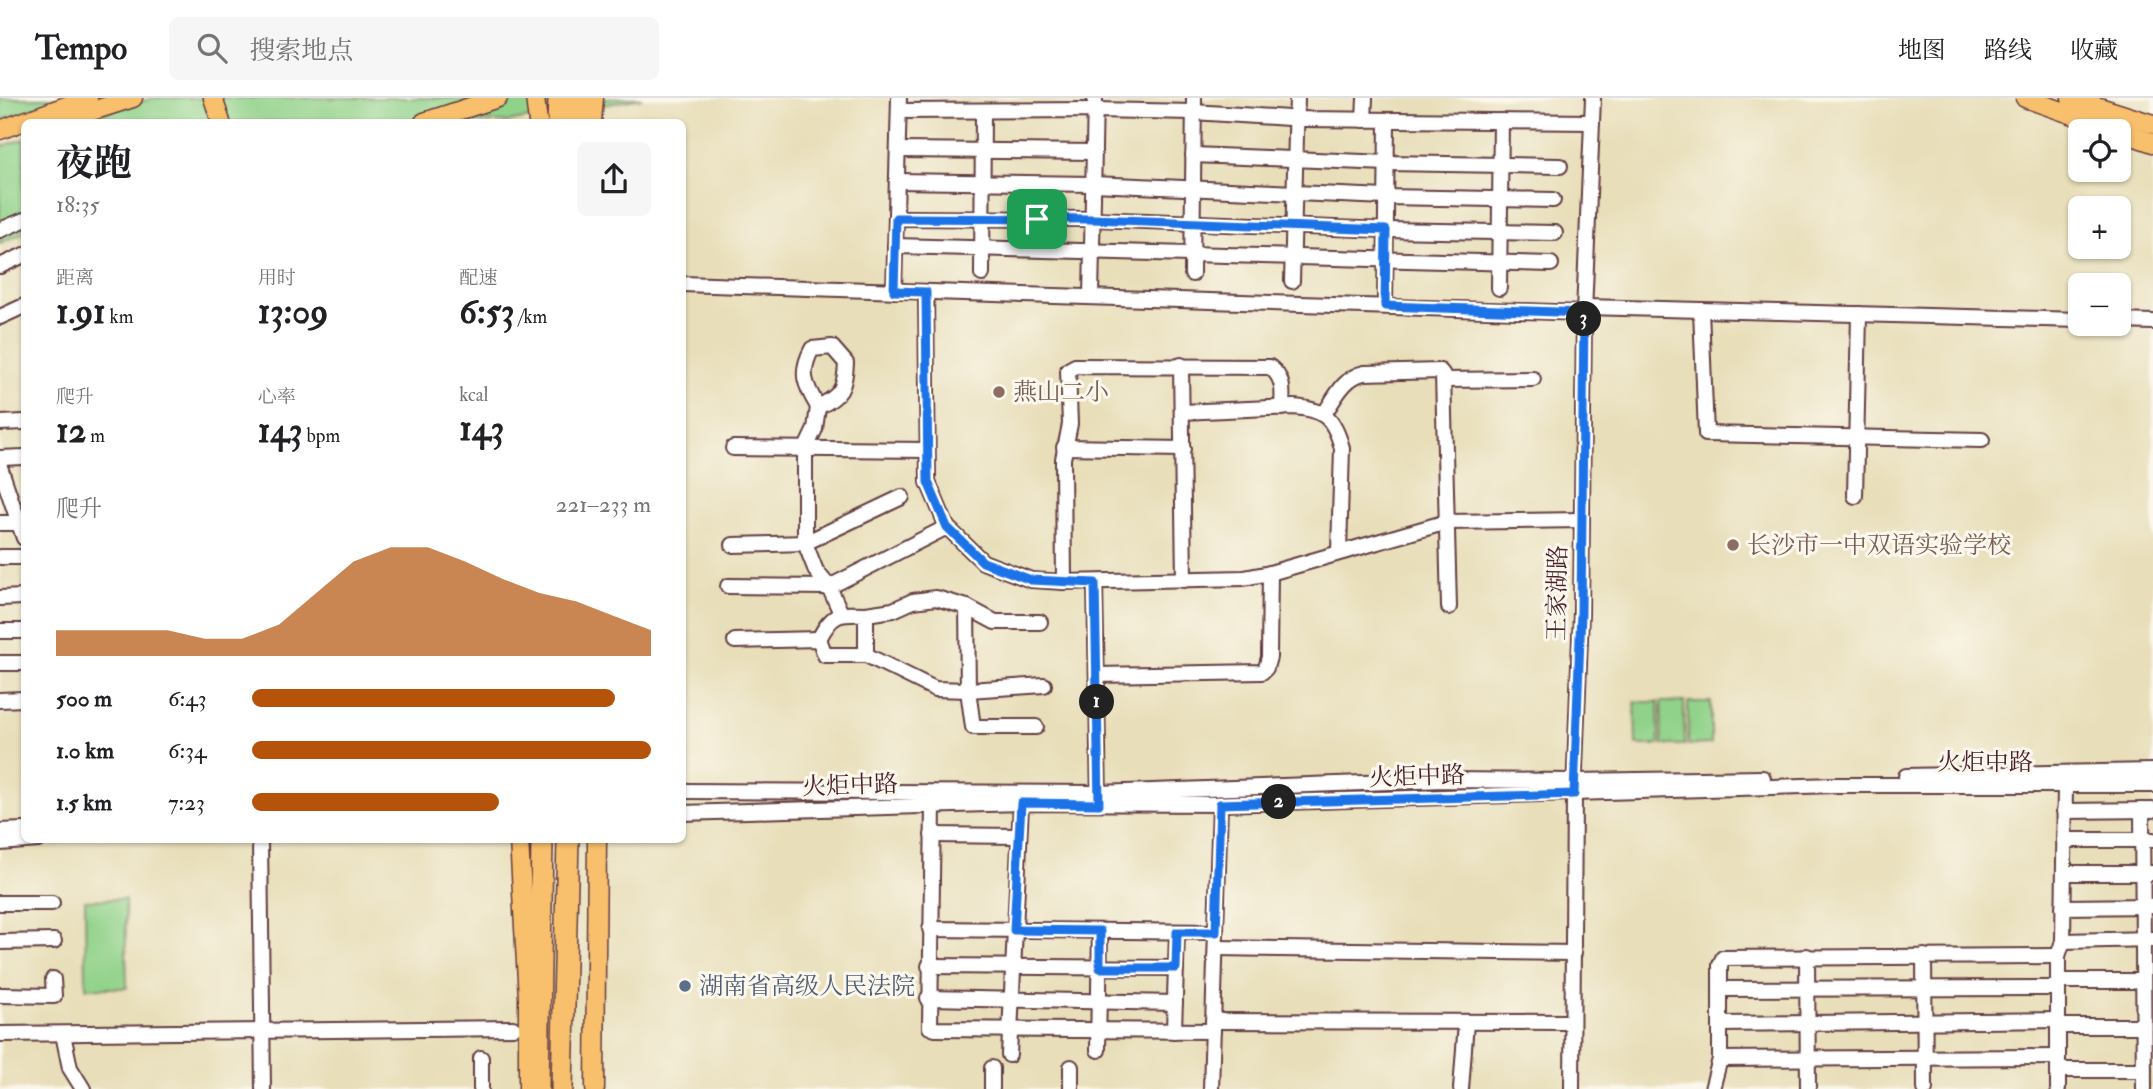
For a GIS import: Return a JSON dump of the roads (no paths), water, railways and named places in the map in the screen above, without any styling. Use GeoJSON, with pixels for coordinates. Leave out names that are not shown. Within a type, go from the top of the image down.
{"type":"FeatureCollection","features":[{"type":"Feature","properties":{"kind":"highway"},"geometry":{"type":"LineString","coordinates":[[558,119],[559,98]]}},
{"type":"Feature","properties":{"kind":"highway"},"geometry":{"type":"LineString","coordinates":[[574,119],[575,98]]}},
{"type":"Feature","properties":{"kind":"highway"},"geometry":{"type":"LineString","coordinates":[[538,1089],[542,843]]}},
{"type":"Feature","properties":{"kind":"highway"},"geometry":{"type":"LineString","coordinates":[[549,1089],[550,843]]}},
{"type":"Feature","properties":{"kind":"highway"},"geometry":{"type":"LineString","coordinates":[[562,1089],[568,843]]}},
{"type":"Feature","properties":{"kind":"highway"},"geometry":{"type":"LineString","coordinates":[[576,1089],[580,843]]}},
{"type":"Feature","properties":{"kind":"main road"},"geometry":{"type":"LineString","coordinates":[[30,119],[88,98]]}},
{"type":"Feature","properties":{"kind":"main road"},"geometry":{"type":"LineString","coordinates":[[67,119],[133,98]]}},
{"type":"Feature","properties":{"kind":"main road"},"geometry":{"type":"LineString","coordinates":[[433,119],[498,98]]}},
{"type":"Feature","properties":{"kind":"main road"},"geometry":{"type":"LineString","coordinates":[[535,98],[538,119]]}},
{"type":"Feature","properties":{"kind":"main road"},"geometry":{"type":"LineString","coordinates":[[592,119],[594,98]]}},
{"type":"Feature","properties":{"kind":"main road"},"geometry":{"type":"LineString","coordinates":[[2025,98],[2153,143]]}},
{"type":"Feature","properties":{"kind":"main road"},"geometry":{"type":"LineString","coordinates":[[2071,98],[2153,124]]}},
{"type":"Feature","properties":{"kind":"main road"},"geometry":{"type":"LineString","coordinates":[[0,130],[21,122]]}},
{"type":"Feature","properties":{"kind":"main road"},"geometry":{"type":"LineString","coordinates":[[0,141],[21,134]]}},
{"type":"Feature","properties":{"kind":"main road"},"geometry":{"type":"LineString","coordinates":[[519,843],[528,998],[528,1089]]}},
{"type":"Feature","properties":{"kind":"main road"},"geometry":{"type":"LineString","coordinates":[[595,1089],[597,843]]}},
{"type":"Feature","properties":{"kind":"street"},"geometry":{"type":"LineString","coordinates":[[1292,281],[1297,98]]}},
{"type":"Feature","properties":{"kind":"street"},"geometry":{"type":"LineString","coordinates":[[1364,120],[1365,98]]}},
{"type":"Feature","properties":{"kind":"street","name":"王家湖路"},"geometry":{"type":"LineString","coordinates":[[1572,1089],[1574,788],[1581,612],[1585,310],[1593,98]]}},
{"type":"Feature","properties":{"kind":"street"},"geometry":{"type":"LineString","coordinates":[[894,291],[899,104],[983,111],[1095,104],[1194,105],[1296,119],[1592,122]]}},
{"type":"Feature","properties":{"kind":"street"},"geometry":{"type":"LineString","coordinates":[[1091,297],[1095,104]]}},
{"type":"Feature","properties":{"kind":"street"},"geometry":{"type":"LineString","coordinates":[[1192,274],[1194,105]]}},
{"type":"Feature","properties":{"kind":"street"},"geometry":{"type":"LineString","coordinates":[[982,274],[983,111]]}},
{"type":"Feature","properties":{"kind":"street"},"geometry":{"type":"LineString","coordinates":[[1385,306],[1387,120]]}},
{"type":"Feature","properties":{"kind":"street"},"geometry":{"type":"LineString","coordinates":[[1499,288],[1501,121]]}},
{"type":"Feature","properties":{"kind":"street"},"geometry":{"type":"LineString","coordinates":[[898,150],[1094,152]]}},
{"type":"Feature","properties":{"kind":"street"},"geometry":{"type":"LineString","coordinates":[[1193,155],[1387,163],[1560,166]]}},
{"type":"Feature","properties":{"kind":"street"},"geometry":{"type":"LineString","coordinates":[[897,181],[1093,184],[1386,197],[1553,200]]}},
{"type":"Feature","properties":{"kind":"street"},"geometry":{"type":"LineString","coordinates":[[896,218],[1093,219],[1386,230],[1555,233]]}},
{"type":"Feature","properties":{"kind":"street"},"geometry":{"type":"LineString","coordinates":[[0,230],[21,221]]}},
{"type":"Feature","properties":{"kind":"street"},"geometry":{"type":"LineString","coordinates":[[895,246],[1551,264]]}},
{"type":"Feature","properties":{"kind":"street"},"geometry":{"type":"LineString","coordinates":[[0,266],[21,256]]}},
{"type":"Feature","properties":{"kind":"street"},"geometry":{"type":"LineString","coordinates":[[686,284],[1385,306],[1701,310],[2068,320]]}},
{"type":"Feature","properties":{"kind":"street"},"geometry":{"type":"LineString","coordinates":[[926,292],[928,482],[947,527],[983,562],[1031,580],[1095,583],[1244,578],[1447,522],[1581,520]]}},
{"type":"Feature","properties":{"kind":"street"},"geometry":{"type":"LineString","coordinates":[[0,317],[21,307]]}},
{"type":"Feature","properties":{"kind":"street"},"geometry":{"type":"LineString","coordinates":[[1701,310],[1706,434],[1982,440]]}},
{"type":"Feature","properties":{"kind":"street"},"geometry":{"type":"LineString","coordinates":[[1855,496],[1859,314]]}},
{"type":"Feature","properties":{"kind":"street"},"geometry":{"type":"LineString","coordinates":[[2131,321],[2153,322]]}},
{"type":"Feature","properties":{"kind":"street"},"geometry":{"type":"LineString","coordinates":[[1181,365],[1184,580]]}},
{"type":"Feature","properties":{"kind":"street"},"geometry":{"type":"LineString","coordinates":[[1064,582],[1064,447],[1070,424],[1068,370],[1075,366],[1270,367],[1279,374],[1283,388],[1282,408]]}},
{"type":"Feature","properties":{"kind":"street"},"geometry":{"type":"LineString","coordinates":[[1324,414],[1353,375],[1443,374],[1449,607]]}},
{"type":"Feature","properties":{"kind":"street"},"geometry":{"type":"LineString","coordinates":[[1444,380],[1534,379]]}},
{"type":"Feature","properties":{"kind":"street"},"geometry":{"type":"LineString","coordinates":[[818,407],[815,429],[804,450],[805,543],[816,571],[830,587],[841,614]]}},
{"type":"Feature","properties":{"kind":"street"},"geometry":{"type":"LineString","coordinates":[[1182,412],[1309,408],[1324,414],[1338,435],[1342,448],[1339,552]]}},
{"type":"Feature","properties":{"kind":"street"},"geometry":{"type":"LineString","coordinates":[[0,423],[21,422]]}},
{"type":"Feature","properties":{"kind":"street"},"geometry":{"type":"LineString","coordinates":[[1064,447],[1183,449]]}},
{"type":"Feature","properties":{"kind":"street"},"geometry":{"type":"LineString","coordinates":[[733,448],[927,450]]}},
{"type":"Feature","properties":{"kind":"street"},"geometry":{"type":"LineString","coordinates":[[0,458],[21,457]]}},
{"type":"Feature","properties":{"kind":"street"},"geometry":{"type":"LineString","coordinates":[[0,467],[4,491],[21,521]]}},
{"type":"Feature","properties":{"kind":"street"},"geometry":{"type":"LineString","coordinates":[[733,545],[805,543],[902,496]]}},
{"type":"Feature","properties":{"kind":"street"},"geometry":{"type":"LineString","coordinates":[[0,523],[21,523]]}},
{"type":"Feature","properties":{"kind":"street"},"geometry":{"type":"LineString","coordinates":[[729,586],[830,587],[947,527]]}},
{"type":"Feature","properties":{"kind":"street"},"geometry":{"type":"LineString","coordinates":[[0,557],[21,557]]}},
{"type":"Feature","properties":{"kind":"street"},"geometry":{"type":"LineString","coordinates":[[1097,675],[1262,672],[1269,657],[1270,573]]}},
{"type":"Feature","properties":{"kind":"street"},"geometry":{"type":"LineString","coordinates":[[1095,583],[1099,799]]}},
{"type":"Feature","properties":{"kind":"street"},"geometry":{"type":"LineString","coordinates":[[0,598],[21,597]]}},
{"type":"Feature","properties":{"kind":"street"},"geometry":{"type":"LineString","coordinates":[[1040,622],[995,622],[967,607],[936,598],[913,601],[893,610],[841,614],[827,624],[820,639],[825,655],[866,655],[935,689],[968,690],[1044,685]]}},
{"type":"Feature","properties":{"kind":"street"},"geometry":{"type":"LineString","coordinates":[[967,607],[968,690],[973,727],[1036,727]]}},
{"type":"Feature","properties":{"kind":"street"},"geometry":{"type":"LineString","coordinates":[[866,614],[866,655]]}},
{"type":"Feature","properties":{"kind":"street"},"geometry":{"type":"LineString","coordinates":[[0,631],[21,631]]}},
{"type":"Feature","properties":{"kind":"street"},"geometry":{"type":"LineString","coordinates":[[735,641],[820,639]]}},
{"type":"Feature","properties":{"kind":"street"},"geometry":{"type":"LineString","coordinates":[[0,663],[21,663]]}},
{"type":"Feature","properties":{"kind":"street"},"geometry":{"type":"LineString","coordinates":[[0,700],[21,699]]}},
{"type":"Feature","properties":{"kind":"street"},"geometry":{"type":"LineString","coordinates":[[686,791],[1099,799],[1444,780],[1574,788],[2153,771]]}},
{"type":"Feature","properties":{"kind":"street"},"geometry":{"type":"LineString","coordinates":[[2058,1089],[2058,956],[2063,941],[2064,785]]}},
{"type":"Feature","properties":{"kind":"street","name":"火炬中路"},"geometry":{"type":"LineString","coordinates":[[686,813],[1099,799],[1220,804],[1574,788],[2153,785]]}},
{"type":"Feature","properties":{"kind":"street"},"geometry":{"type":"LineString","coordinates":[[1009,1055],[1021,803]]}},
{"type":"Feature","properties":{"kind":"street"},"geometry":{"type":"LineString","coordinates":[[1211,1089],[1220,804]]}},
{"type":"Feature","properties":{"kind":"street"},"geometry":{"type":"LineString","coordinates":[[933,805],[928,1021],[934,1029],[1174,1031],[1213,1026],[1466,1021],[1565,1022]]}},
{"type":"Feature","properties":{"kind":"street"},"geometry":{"type":"LineString","coordinates":[[1720,1059],[1925,1058],[2058,1064],[2146,1077],[2148,1041],[2143,1026],[2148,1007],[2147,810],[2064,811]]}},
{"type":"Feature","properties":{"kind":"street"},"geometry":{"type":"LineString","coordinates":[[0,831],[21,830]]}},
{"type":"Feature","properties":{"kind":"street"},"geometry":{"type":"LineString","coordinates":[[932,835],[1018,836]]}},
{"type":"Feature","properties":{"kind":"street"},"geometry":{"type":"LineString","coordinates":[[2064,841],[2147,840]]}},
{"type":"Feature","properties":{"kind":"street"},"geometry":{"type":"LineString","coordinates":[[0,843],[21,841]]}},
{"type":"Feature","properties":{"kind":"street"},"geometry":{"type":"LineString","coordinates":[[260,843],[263,1089]]}},
{"type":"Feature","properties":{"kind":"street"},"geometry":{"type":"LineString","coordinates":[[2064,873],[2147,873]]}},
{"type":"Feature","properties":{"kind":"street"},"geometry":{"type":"LineString","coordinates":[[0,903],[52,903]]}},
{"type":"Feature","properties":{"kind":"street"},"geometry":{"type":"LineString","coordinates":[[2063,907],[2148,906]]}},
{"type":"Feature","properties":{"kind":"street"},"geometry":{"type":"LineString","coordinates":[[930,929],[1216,932]]}},
{"type":"Feature","properties":{"kind":"street"},"geometry":{"type":"LineString","coordinates":[[1098,1050],[1100,931]]}},
{"type":"Feature","properties":{"kind":"street"},"geometry":{"type":"LineString","coordinates":[[1174,1031],[1177,932]]}},
{"type":"Feature","properties":{"kind":"street"},"geometry":{"type":"LineString","coordinates":[[2063,941],[2148,939]]}},
{"type":"Feature","properties":{"kind":"street"},"geometry":{"type":"LineString","coordinates":[[0,942],[54,941]]}},
{"type":"Feature","properties":{"kind":"street"},"geometry":{"type":"LineString","coordinates":[[1216,948],[1574,953]]}},
{"type":"Feature","properties":{"kind":"street"},"geometry":{"type":"LineString","coordinates":[[1712,1089],[1720,1059],[1720,962],[1723,958],[2058,956]]}},
{"type":"Feature","properties":{"kind":"street"},"geometry":{"type":"LineString","coordinates":[[1807,957],[1808,1089]]}},
{"type":"Feature","properties":{"kind":"street"},"geometry":{"type":"LineString","coordinates":[[1924,957],[1925,1089]]}},
{"type":"Feature","properties":{"kind":"street"},"geometry":{"type":"LineString","coordinates":[[929,965],[1176,968]]}},
{"type":"Feature","properties":{"kind":"street"},"geometry":{"type":"LineString","coordinates":[[1720,989],[1924,989],[2058,985],[2146,976]]}},
{"type":"Feature","properties":{"kind":"street"},"geometry":{"type":"LineString","coordinates":[[0,995],[54,996],[53,979]]}},
{"type":"Feature","properties":{"kind":"street"},"geometry":{"type":"LineString","coordinates":[[929,998],[1175,1003]]}},
{"type":"Feature","properties":{"kind":"street"},"geometry":{"type":"LineString","coordinates":[[1461,1089],[1466,1021]]}},
{"type":"Feature","properties":{"kind":"street"},"geometry":{"type":"LineString","coordinates":[[1720,1024],[2058,1023],[2143,1026]]}},
{"type":"Feature","properties":{"kind":"street"},"geometry":{"type":"LineString","coordinates":[[0,1034],[513,1028]]}},
{"type":"Feature","properties":{"kind":"street"},"geometry":{"type":"LineString","coordinates":[[63,1034],[70,1068],[83,1089]]}},
{"type":"Feature","properties":{"kind":"street"},"geometry":{"type":"LineString","coordinates":[[481,1058],[481,1089]]}},
{"type":"Feature","properties":{"kind":"street"},"geometry":{"type":"LineString","coordinates":[[1071,1067],[1071,1089]]}},
{"type":"Feature","properties":{"kind":"street"},"geometry":{"type":"LineString","coordinates":[[992,1068],[992,1089]]}},
{"type":"Feature","properties":{"kind":"place","name":"燕山二小"},"geometry":{"type":"Point","coordinates":[999,392]}},
{"type":"Feature","properties":{"kind":"place","name":"长沙市一中双语实验学校"},"geometry":{"type":"Point","coordinates":[1733,545]}},
{"type":"Feature","properties":{"kind":"place","name":"湖南省高级人民法院"},"geometry":{"type":"Point","coordinates":[685,986]}}]}
